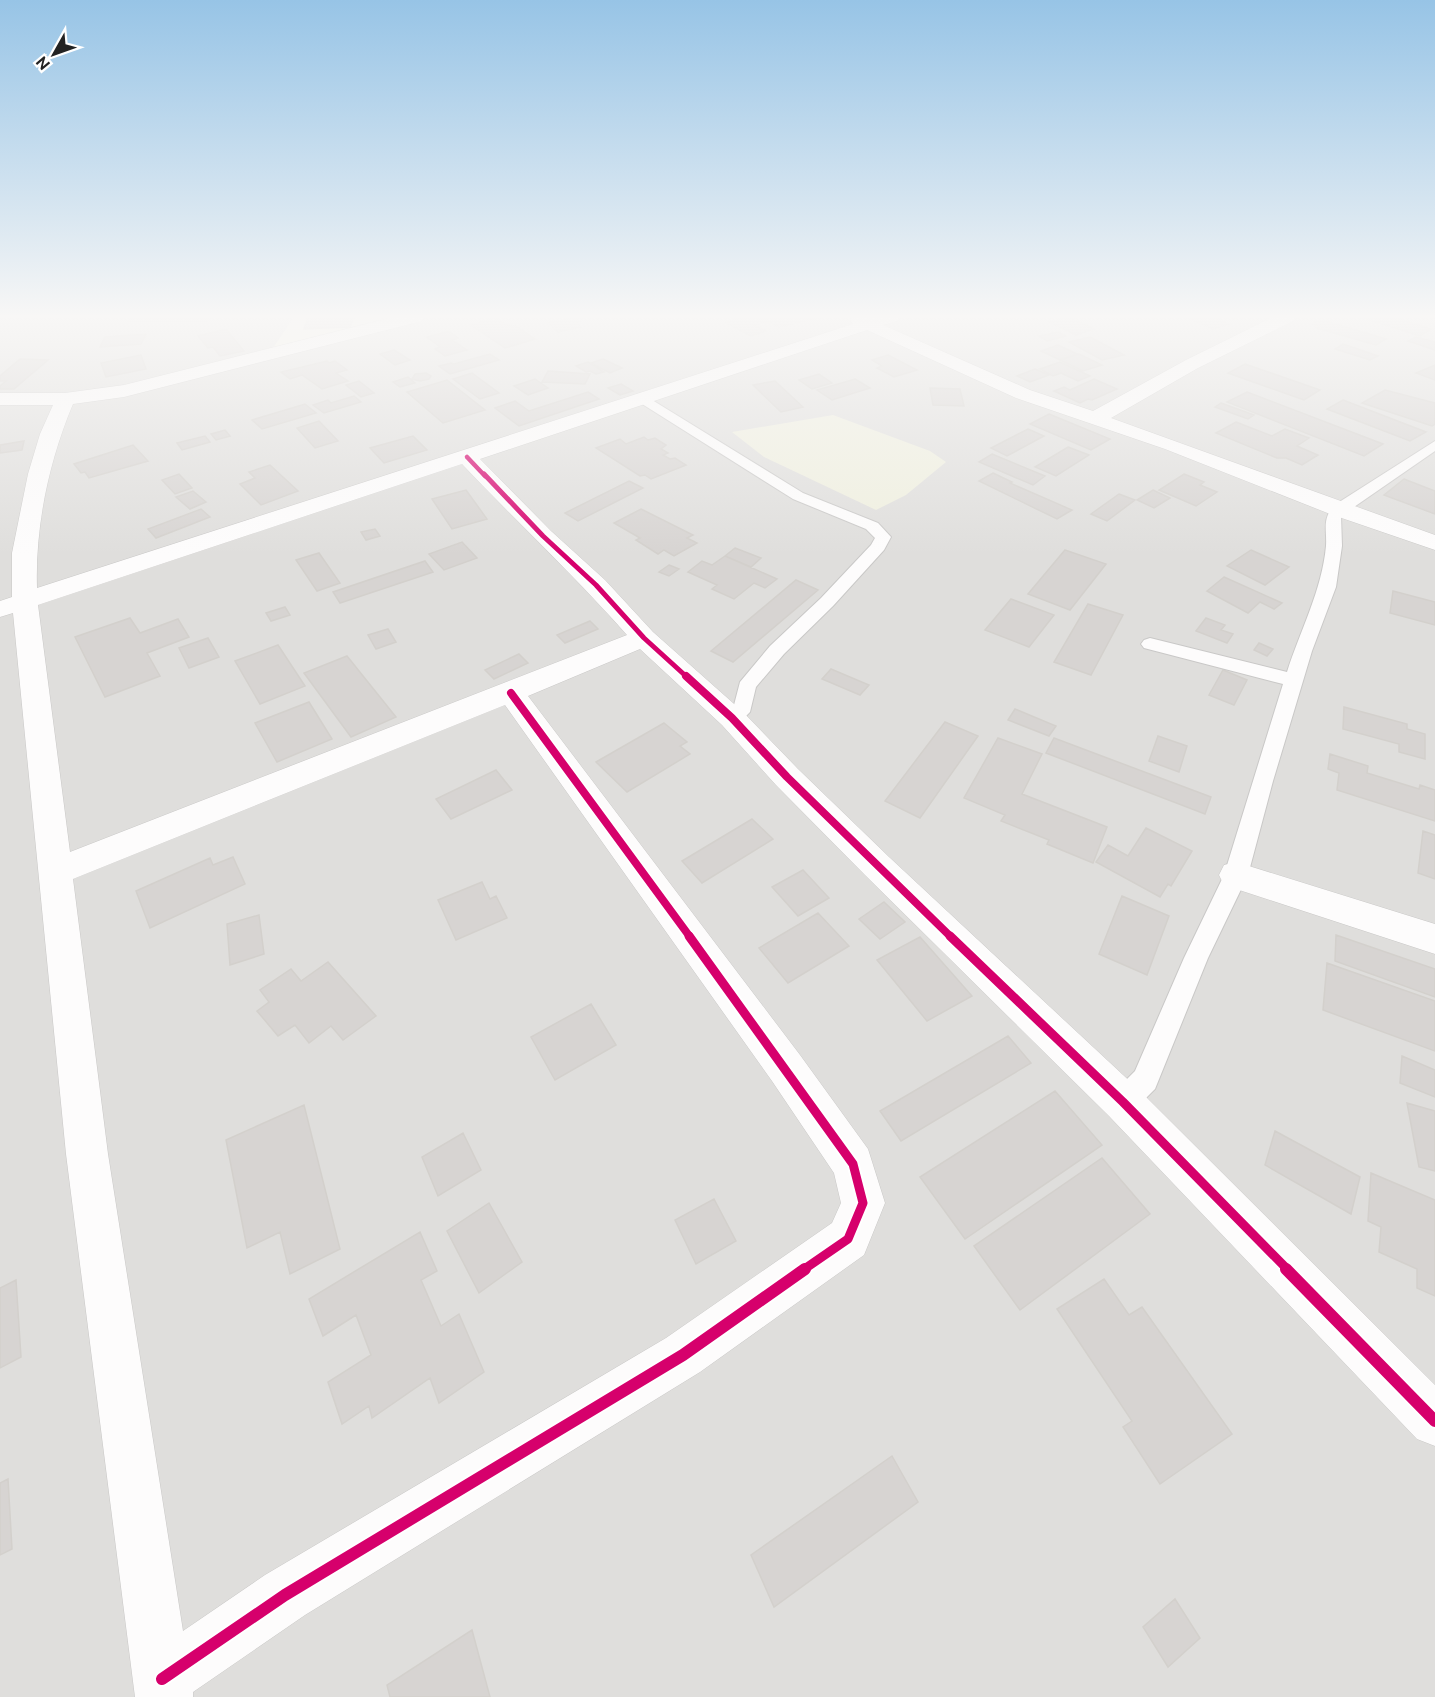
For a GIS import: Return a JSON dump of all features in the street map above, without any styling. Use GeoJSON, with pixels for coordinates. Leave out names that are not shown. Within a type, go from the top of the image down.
{"type":"FeatureCollection","features":[{"type":"Feature","properties":{"kind":"street"},"geometry":{"type":"LineString","coordinates":[[0,399],[65,399],[86,396]]}},
{"type":"Feature","properties":{"kind":"street"},"geometry":{"type":"LineString","coordinates":[[13,605],[652,396]]}},
{"type":"Feature","properties":{"kind":"street"},"geometry":{"type":"LineString","coordinates":[[1030,396],[1096,418],[1338,510],[1435,543]]}},
{"type":"Feature","properties":{"kind":"street"},"geometry":{"type":"LineString","coordinates":[[1096,418],[1135,396]]}},
{"type":"Feature","properties":{"kind":"street"},"geometry":{"type":"LineString","coordinates":[[65,399],[50,434],[37,485],[13,605],[56,872],[87,1154],[163,1688],[285,1595],[683,1355],[848,1239],[863,1203],[853,1164],[833,1135],[511,693]]}},
{"type":"Feature","properties":{"kind":"street"},"geometry":{"type":"LineString","coordinates":[[466,457],[543,536],[596,585],[644,638],[732,718],[787,777],[877,866],[1123,1102],[1435,1421]]}},
{"type":"Feature","properties":{"kind":"street"},"geometry":{"type":"LineString","coordinates":[[56,872],[511,693],[644,638]]}},
{"type":"Feature","properties":{"kind":"street"},"geometry":{"type":"LineString","coordinates":[[1236,875],[1435,939]]}},
{"type":"Feature","properties":{"kind":"lane"},"geometry":{"type":"LineString","coordinates":[[644,399],[798,496],[872,526],[884,537],[878,547],[826,602],[777,650],[747,686],[743,707],[732,718]]}},
{"type":"Feature","properties":{"kind":"lane"},"geometry":{"type":"LineString","coordinates":[[1123,1102],[1145,1080],[1196,958],[1236,875],[1262,781],[1327,587],[1334,546],[1333,516],[1338,510],[1435,445]]}},
{"type":"Feature","properties":{"kind":"lane"},"geometry":{"type":"LineString","coordinates":[[1150,644],[1294,680]]}},
{"type":"Feature","properties":{"kind":"shaded area"},"geometry":{"type":"Polygon","coordinates":[[[0,396],[1435,396],[1435,1697],[0,1697],[0,396]]]}},
{"type":"Feature","properties":{"kind":"green space"},"geometry":{"type":"Polygon","coordinates":[[[833,415],[930,451],[946,462],[906,495],[876,510],[764,457],[732,432],[833,415]]]}},
{"type":"Feature","properties":{"kind":"building"},"geometry":{"type":"Polygon","coordinates":[[[353,396],[361,402],[324,413],[313,405],[328,400],[331,403],[353,396]]]}},
{"type":"Feature","properties":{"kind":"building"},"geometry":{"type":"Polygon","coordinates":[[[412,396],[468,396],[485,410],[443,423],[412,396]]]}},
{"type":"Feature","properties":{"kind":"building"},"geometry":{"type":"Polygon","coordinates":[[[575,396],[595,396],[599,399],[519,426],[495,408],[515,401],[529,411],[575,396]]]}},
{"type":"Feature","properties":{"kind":"building"},"geometry":{"type":"Polygon","coordinates":[[[765,396],[791,396],[803,407],[781,412],[765,396]]]}},
{"type":"Feature","properties":{"kind":"building"},"geometry":{"type":"Polygon","coordinates":[[[826,396],[844,396],[832,400],[826,396]]]}},
{"type":"Feature","properties":{"kind":"building"},"geometry":{"type":"Polygon","coordinates":[[[931,396],[962,396],[964,406],[933,405],[931,396]]]}},
{"type":"Feature","properties":{"kind":"building"},"geometry":{"type":"Polygon","coordinates":[[[1065,396],[1101,396],[1092,400],[1088,399],[1080,403],[1065,396]]]}},
{"type":"Feature","properties":{"kind":"building"},"geometry":{"type":"Polygon","coordinates":[[[1239,396],[1258,396],[1383,444],[1364,456],[1227,402],[1239,396]]]}},
{"type":"Feature","properties":{"kind":"building"},"geometry":{"type":"Polygon","coordinates":[[[1293,396],[1310,396],[1304,400],[1293,396]]]}},
{"type":"Feature","properties":{"kind":"building"},"geometry":{"type":"Polygon","coordinates":[[[1374,396],[1409,396],[1435,403],[1435,424],[1432,426],[1362,403],[1374,396]]]}},
{"type":"Feature","properties":{"kind":"building"},"geometry":{"type":"Polygon","coordinates":[[[1343,400],[1426,432],[1410,441],[1327,409],[1343,400]]]}},
{"type":"Feature","properties":{"kind":"building"},"geometry":{"type":"Polygon","coordinates":[[[1221,403],[1254,415],[1248,419],[1215,407],[1221,403]]]}},
{"type":"Feature","properties":{"kind":"building"},"geometry":{"type":"Polygon","coordinates":[[[305,404],[316,413],[262,429],[252,420],[305,404]]]}},
{"type":"Feature","properties":{"kind":"building"},"geometry":{"type":"Polygon","coordinates":[[[1049,414],[1110,439],[1091,450],[1030,424],[1049,414]]]}},
{"type":"Feature","properties":{"kind":"building"},"geometry":{"type":"Polygon","coordinates":[[[319,421],[338,441],[315,448],[297,428],[319,421]]]}},
{"type":"Feature","properties":{"kind":"building"},"geometry":{"type":"Polygon","coordinates":[[[1236,422],[1272,436],[1285,429],[1309,438],[1297,446],[1318,455],[1302,465],[1286,458],[1277,458],[1216,433],[1236,422]]]}},
{"type":"Feature","properties":{"kind":"building"},"geometry":{"type":"Polygon","coordinates":[[[1028,429],[1044,436],[1007,456],[991,448],[1028,429]]]}},
{"type":"Feature","properties":{"kind":"building"},"geometry":{"type":"Polygon","coordinates":[[[225,430],[230,436],[216,440],[211,434],[225,430]]]}},
{"type":"Feature","properties":{"kind":"building"},"geometry":{"type":"Polygon","coordinates":[[[205,436],[210,442],[182,450],[177,443],[205,436]]]}},
{"type":"Feature","properties":{"kind":"building"},"geometry":{"type":"Polygon","coordinates":[[[413,436],[427,450],[384,463],[370,448],[413,436]]]}},
{"type":"Feature","properties":{"kind":"building"},"geometry":{"type":"Polygon","coordinates":[[[644,437],[648,440],[655,438],[666,445],[661,449],[668,453],[663,455],[670,459],[675,458],[686,465],[651,479],[645,475],[640,476],[596,448],[620,439],[626,444],[644,437]]]}},
{"type":"Feature","properties":{"kind":"building"},"geometry":{"type":"Polygon","coordinates":[[[24,441],[22,450],[0,453],[0,445],[24,441]]]}},
{"type":"Feature","properties":{"kind":"building"},"geometry":{"type":"Polygon","coordinates":[[[133,445],[148,461],[89,478],[85,472],[81,473],[74,464],[133,445]]]}},
{"type":"Feature","properties":{"kind":"building"},"geometry":{"type":"Polygon","coordinates":[[[1068,447],[1089,455],[1056,476],[1035,467],[1068,447]]]}},
{"type":"Feature","properties":{"kind":"building"},"geometry":{"type":"Polygon","coordinates":[[[992,454],[1045,476],[1033,485],[979,462],[992,454]]]}},
{"type":"Feature","properties":{"kind":"building"},"geometry":{"type":"Polygon","coordinates":[[[270,465],[298,491],[261,505],[240,484],[255,478],[249,472],[270,465]]]}},
{"type":"Feature","properties":{"kind":"building"},"geometry":{"type":"Polygon","coordinates":[[[993,473],[1012,482],[1010,483],[1072,510],[1057,519],[979,481],[993,473]]]}},
{"type":"Feature","properties":{"kind":"building"},"geometry":{"type":"Polygon","coordinates":[[[179,474],[192,488],[175,494],[162,480],[179,474]]]}},
{"type":"Feature","properties":{"kind":"building"},"geometry":{"type":"Polygon","coordinates":[[[1184,474],[1204,482],[1200,485],[1217,492],[1196,506],[1159,490],[1184,474]]]}},
{"type":"Feature","properties":{"kind":"building"},"geometry":{"type":"Polygon","coordinates":[[[1404,479],[1435,491],[1435,514],[1384,495],[1404,479]]]}},
{"type":"Feature","properties":{"kind":"building"},"geometry":{"type":"Polygon","coordinates":[[[629,481],[643,488],[578,521],[565,513],[629,481]]]}},
{"type":"Feature","properties":{"kind":"building"},"geometry":{"type":"Polygon","coordinates":[[[466,490],[487,519],[452,529],[432,499],[466,490]]]}},
{"type":"Feature","properties":{"kind":"building"},"geometry":{"type":"Polygon","coordinates":[[[1153,490],[1170,498],[1154,508],[1137,500],[1153,490]]]}},
{"type":"Feature","properties":{"kind":"building"},"geometry":{"type":"Polygon","coordinates":[[[193,491],[206,502],[190,509],[176,497],[193,491]]]}},
{"type":"Feature","properties":{"kind":"building"},"geometry":{"type":"Polygon","coordinates":[[[1119,494],[1135,500],[1107,521],[1091,514],[1119,494]]]}},
{"type":"Feature","properties":{"kind":"building"},"geometry":{"type":"Polygon","coordinates":[[[201,509],[210,517],[156,538],[148,529],[201,509]]]}},
{"type":"Feature","properties":{"kind":"building"},"geometry":{"type":"Polygon","coordinates":[[[641,509],[693,535],[687,538],[697,543],[674,556],[664,550],[658,554],[636,540],[640,538],[614,523],[641,509]]]}},
{"type":"Feature","properties":{"kind":"building"},"geometry":{"type":"Polygon","coordinates":[[[375,529],[380,536],[366,540],[361,532],[375,529]]]}},
{"type":"Feature","properties":{"kind":"building"},"geometry":{"type":"Polygon","coordinates":[[[462,542],[477,558],[444,570],[429,554],[462,542]]]}},
{"type":"Feature","properties":{"kind":"building"},"geometry":{"type":"Polygon","coordinates":[[[735,548],[761,558],[751,567],[725,556],[735,548]]]}},
{"type":"Feature","properties":{"kind":"building"},"geometry":{"type":"Polygon","coordinates":[[[1065,550],[1106,564],[1070,610],[1028,594],[1065,550]]]}},
{"type":"Feature","properties":{"kind":"building"},"geometry":{"type":"Polygon","coordinates":[[[1251,550],[1289,567],[1265,585],[1227,566],[1251,550]]]}},
{"type":"Feature","properties":{"kind":"building"},"geometry":{"type":"Polygon","coordinates":[[[319,553],[340,583],[317,591],[296,560],[319,553]]]}},
{"type":"Feature","properties":{"kind":"building"},"geometry":{"type":"Polygon","coordinates":[[[725,556],[777,579],[765,588],[754,583],[734,599],[712,589],[717,585],[688,572],[702,561],[712,565],[725,556]]]}},
{"type":"Feature","properties":{"kind":"building"},"geometry":{"type":"Polygon","coordinates":[[[425,561],[433,572],[340,603],[333,592],[425,561]]]}},
{"type":"Feature","properties":{"kind":"building"},"geometry":{"type":"Polygon","coordinates":[[[669,565],[679,569],[669,576],[659,572],[669,565]]]}},
{"type":"Feature","properties":{"kind":"building"},"geometry":{"type":"Polygon","coordinates":[[[1224,577],[1282,603],[1274,609],[1260,602],[1248,613],[1207,591],[1224,577]]]}},
{"type":"Feature","properties":{"kind":"building"},"geometry":{"type":"Polygon","coordinates":[[[796,580],[818,590],[733,662],[711,651],[796,580]]]}},
{"type":"Feature","properties":{"kind":"building"},"geometry":{"type":"Polygon","coordinates":[[[1393,591],[1435,602],[1435,625],[1390,613],[1393,591]]]}},
{"type":"Feature","properties":{"kind":"building"},"geometry":{"type":"Polygon","coordinates":[[[1011,599],[1054,615],[1029,647],[985,630],[1011,599]]]}},
{"type":"Feature","properties":{"kind":"building"},"geometry":{"type":"Polygon","coordinates":[[[1088,604],[1123,615],[1091,675],[1054,662],[1088,604]]]}},
{"type":"Feature","properties":{"kind":"building"},"geometry":{"type":"Polygon","coordinates":[[[285,607],[290,615],[271,621],[266,613],[285,607]]]}},
{"type":"Feature","properties":{"kind":"building"},"geometry":{"type":"Polygon","coordinates":[[[130,618],[140,633],[178,619],[189,637],[147,653],[160,676],[105,697],[75,637],[130,618]]]}},
{"type":"Feature","properties":{"kind":"building"},"geometry":{"type":"Polygon","coordinates":[[[1206,618],[1225,625],[1221,630],[1233,634],[1227,643],[1196,631],[1206,618]]]}},
{"type":"Feature","properties":{"kind":"building"},"geometry":{"type":"Polygon","coordinates":[[[590,621],[598,629],[565,643],[557,635],[590,621]]]}},
{"type":"Feature","properties":{"kind":"building"},"geometry":{"type":"Polygon","coordinates":[[[388,629],[396,642],[376,649],[368,635],[388,629]]]}},
{"type":"Feature","properties":{"kind":"building"},"geometry":{"type":"Polygon","coordinates":[[[208,638],[219,657],[189,668],[179,648],[208,638]]]}},
{"type":"Feature","properties":{"kind":"building"},"geometry":{"type":"Polygon","coordinates":[[[1259,643],[1273,649],[1267,656],[1254,650],[1259,643]]]}},
{"type":"Feature","properties":{"kind":"building"},"geometry":{"type":"Polygon","coordinates":[[[278,645],[305,686],[260,704],[235,661],[278,645]]]}},
{"type":"Feature","properties":{"kind":"building"},"geometry":{"type":"Polygon","coordinates":[[[519,654],[528,663],[494,679],[485,670],[519,654]]]}},
{"type":"Feature","properties":{"kind":"building"},"geometry":{"type":"Polygon","coordinates":[[[347,656],[396,717],[351,737],[304,673],[347,656]]]}},
{"type":"Feature","properties":{"kind":"building"},"geometry":{"type":"Polygon","coordinates":[[[831,669],[869,685],[860,695],[822,679],[831,669]]]}},
{"type":"Feature","properties":{"kind":"building"},"geometry":{"type":"Polygon","coordinates":[[[1223,670],[1247,680],[1234,705],[1209,695],[1223,670]]]}},
{"type":"Feature","properties":{"kind":"building"},"geometry":{"type":"Polygon","coordinates":[[[309,702],[332,739],[277,762],[255,723],[309,702]]]}},
{"type":"Feature","properties":{"kind":"building"},"geometry":{"type":"Polygon","coordinates":[[[1344,707],[1407,724],[1407,729],[1425,734],[1425,759],[1399,752],[1399,744],[1343,729],[1344,707]]]}},
{"type":"Feature","properties":{"kind":"building"},"geometry":{"type":"Polygon","coordinates":[[[1015,709],[1056,726],[1049,736],[1008,720],[1015,709]]]}},
{"type":"Feature","properties":{"kind":"building"},"geometry":{"type":"Polygon","coordinates":[[[945,722],[978,736],[920,818],[885,801],[945,722]]]}},
{"type":"Feature","properties":{"kind":"building"},"geometry":{"type":"Polygon","coordinates":[[[664,723],[687,742],[680,746],[690,754],[627,792],[596,762],[664,723]]]}},
{"type":"Feature","properties":{"kind":"building"},"geometry":{"type":"Polygon","coordinates":[[[1158,736],[1187,746],[1179,772],[1149,761],[1158,736]]]}},
{"type":"Feature","properties":{"kind":"building"},"geometry":{"type":"Polygon","coordinates":[[[998,738],[1042,754],[1022,794],[1107,827],[1093,863],[1047,844],[1049,840],[1001,821],[1005,815],[964,798],[998,738]]]}},
{"type":"Feature","properties":{"kind":"building"},"geometry":{"type":"Polygon","coordinates":[[[1054,738],[1211,797],[1205,814],[1046,753],[1054,738]]]}},
{"type":"Feature","properties":{"kind":"building"},"geometry":{"type":"Polygon","coordinates":[[[1330,754],[1368,766],[1367,773],[1419,789],[1420,785],[1435,790],[1435,821],[1337,790],[1339,773],[1328,769],[1330,754]]]}},
{"type":"Feature","properties":{"kind":"building"},"geometry":{"type":"Polygon","coordinates":[[[496,770],[512,790],[451,819],[436,799],[496,770]]]}},
{"type":"Feature","properties":{"kind":"building"},"geometry":{"type":"Polygon","coordinates":[[[752,819],[773,839],[702,883],[682,861],[752,819]]]}},
{"type":"Feature","properties":{"kind":"building"},"geometry":{"type":"Polygon","coordinates":[[[1146,828],[1192,851],[1171,886],[1168,884],[1160,897],[1096,862],[1108,845],[1128,856],[1146,828]]]}},
{"type":"Feature","properties":{"kind":"building"},"geometry":{"type":"Polygon","coordinates":[[[1423,831],[1435,835],[1435,879],[1418,873],[1423,831]]]}},
{"type":"Feature","properties":{"kind":"building"},"geometry":{"type":"Polygon","coordinates":[[[233,857],[245,884],[150,928],[136,891],[210,858],[213,865],[233,857]]]}},
{"type":"Feature","properties":{"kind":"building"},"geometry":{"type":"Polygon","coordinates":[[[803,870],[829,898],[798,916],[772,887],[803,870]]]}},
{"type":"Feature","properties":{"kind":"building"},"geometry":{"type":"Polygon","coordinates":[[[482,882],[490,899],[496,896],[507,918],[456,940],[438,900],[482,882]]]}},
{"type":"Feature","properties":{"kind":"building"},"geometry":{"type":"Polygon","coordinates":[[[1122,896],[1169,916],[1147,975],[1099,954],[1122,896]]]}},
{"type":"Feature","properties":{"kind":"building"},"geometry":{"type":"Polygon","coordinates":[[[884,902],[905,922],[880,939],[859,919],[884,902]]]}},
{"type":"Feature","properties":{"kind":"building"},"geometry":{"type":"Polygon","coordinates":[[[818,913],[849,946],[788,983],[759,948],[818,913]]]}},
{"type":"Feature","properties":{"kind":"building"},"geometry":{"type":"Polygon","coordinates":[[[259,915],[264,954],[230,965],[227,924],[259,915]]]}},
{"type":"Feature","properties":{"kind":"building"},"geometry":{"type":"Polygon","coordinates":[[[1336,935],[1435,969],[1435,997],[1335,961],[1336,935]]]}},
{"type":"Feature","properties":{"kind":"building"},"geometry":{"type":"Polygon","coordinates":[[[920,937],[972,996],[927,1021],[877,960],[920,937]]]}},
{"type":"Feature","properties":{"kind":"building"},"geometry":{"type":"Polygon","coordinates":[[[328,962],[376,1016],[343,1040],[331,1026],[309,1043],[295,1025],[278,1036],[257,1011],[269,1002],[260,990],[291,969],[301,981],[328,962]]]}},
{"type":"Feature","properties":{"kind":"building"},"geometry":{"type":"Polygon","coordinates":[[[1327,963],[1435,1001],[1435,1051],[1323,1010],[1327,963]]]}},
{"type":"Feature","properties":{"kind":"building"},"geometry":{"type":"Polygon","coordinates":[[[591,1004],[616,1045],[555,1080],[531,1037],[591,1004]]]}},
{"type":"Feature","properties":{"kind":"building"},"geometry":{"type":"Polygon","coordinates":[[[1008,1036],[1031,1063],[901,1141],[880,1111],[1008,1036]]]}},
{"type":"Feature","properties":{"kind":"building"},"geometry":{"type":"Polygon","coordinates":[[[1402,1056],[1435,1070],[1435,1097],[1400,1083],[1402,1056]]]}},
{"type":"Feature","properties":{"kind":"building"},"geometry":{"type":"Polygon","coordinates":[[[1055,1091],[1102,1145],[965,1239],[920,1177],[1055,1091]]]}},
{"type":"Feature","properties":{"kind":"building"},"geometry":{"type":"Polygon","coordinates":[[[1407,1103],[1435,1111],[1435,1171],[1419,1167],[1407,1103]]]}},
{"type":"Feature","properties":{"kind":"building"},"geometry":{"type":"Polygon","coordinates":[[[304,1105],[340,1249],[290,1274],[280,1232],[247,1248],[226,1140],[304,1105]]]}},
{"type":"Feature","properties":{"kind":"building"},"geometry":{"type":"Polygon","coordinates":[[[1275,1131],[1360,1177],[1351,1214],[1265,1165],[1275,1131]]]}},
{"type":"Feature","properties":{"kind":"building"},"geometry":{"type":"Polygon","coordinates":[[[463,1133],[481,1170],[438,1196],[422,1157],[463,1133]]]}},
{"type":"Feature","properties":{"kind":"building"},"geometry":{"type":"Polygon","coordinates":[[[1102,1158],[1150,1214],[1020,1310],[974,1246],[1102,1158]]]}},
{"type":"Feature","properties":{"kind":"building"},"geometry":{"type":"Polygon","coordinates":[[[1371,1173],[1435,1200],[1435,1296],[1417,1288],[1417,1269],[1379,1252],[1381,1227],[1368,1221],[1371,1173]]]}},
{"type":"Feature","properties":{"kind":"building"},"geometry":{"type":"Polygon","coordinates":[[[714,1199],[736,1241],[696,1264],[675,1220],[714,1199]]]}},
{"type":"Feature","properties":{"kind":"building"},"geometry":{"type":"Polygon","coordinates":[[[489,1203],[522,1262],[479,1293],[447,1231],[489,1203]]]}},
{"type":"Feature","properties":{"kind":"building"},"geometry":{"type":"Polygon","coordinates":[[[420,1232],[437,1271],[421,1280],[441,1326],[459,1314],[484,1372],[439,1403],[430,1378],[372,1418],[369,1406],[342,1424],[328,1382],[371,1355],[356,1315],[323,1336],[309,1299],[420,1232]]]}},
{"type":"Feature","properties":{"kind":"building"},"geometry":{"type":"Polygon","coordinates":[[[1104,1279],[1129,1315],[1142,1307],[1232,1434],[1160,1484],[1123,1427],[1132,1421],[1057,1309],[1104,1279]]]}},
{"type":"Feature","properties":{"kind":"building"},"geometry":{"type":"Polygon","coordinates":[[[16,1280],[21,1357],[0,1368],[0,1288],[16,1280]]]}},
{"type":"Feature","properties":{"kind":"building"},"geometry":{"type":"Polygon","coordinates":[[[892,1456],[918,1502],[774,1607],[751,1555],[892,1456]]]}},
{"type":"Feature","properties":{"kind":"building"},"geometry":{"type":"Polygon","coordinates":[[[8,1479],[12,1549],[0,1555],[0,1483],[8,1479]]]}},
{"type":"Feature","properties":{"kind":"building"},"geometry":{"type":"Polygon","coordinates":[[[1175,1599],[1200,1638],[1168,1667],[1143,1627],[1175,1599]]]}},
{"type":"Feature","properties":{"kind":"building"},"geometry":{"type":"Polygon","coordinates":[[[472,1630],[490,1697],[390,1697],[387,1685],[472,1630]]]}},
{"type":"Feature","properties":{"kind":"cycle path"},"geometry":{"type":"LineString","coordinates":[[467,457],[543,536],[596,585],[644,638],[732,718],[787,777],[877,866],[1123,1102],[1435,1421]]}},
{"type":"Feature","properties":{"kind":"cycle path"},"geometry":{"type":"LineString","coordinates":[[162,1679],[285,1595],[683,1355],[848,1239],[863,1203],[853,1164],[786,1068],[511,693]]}}]}
